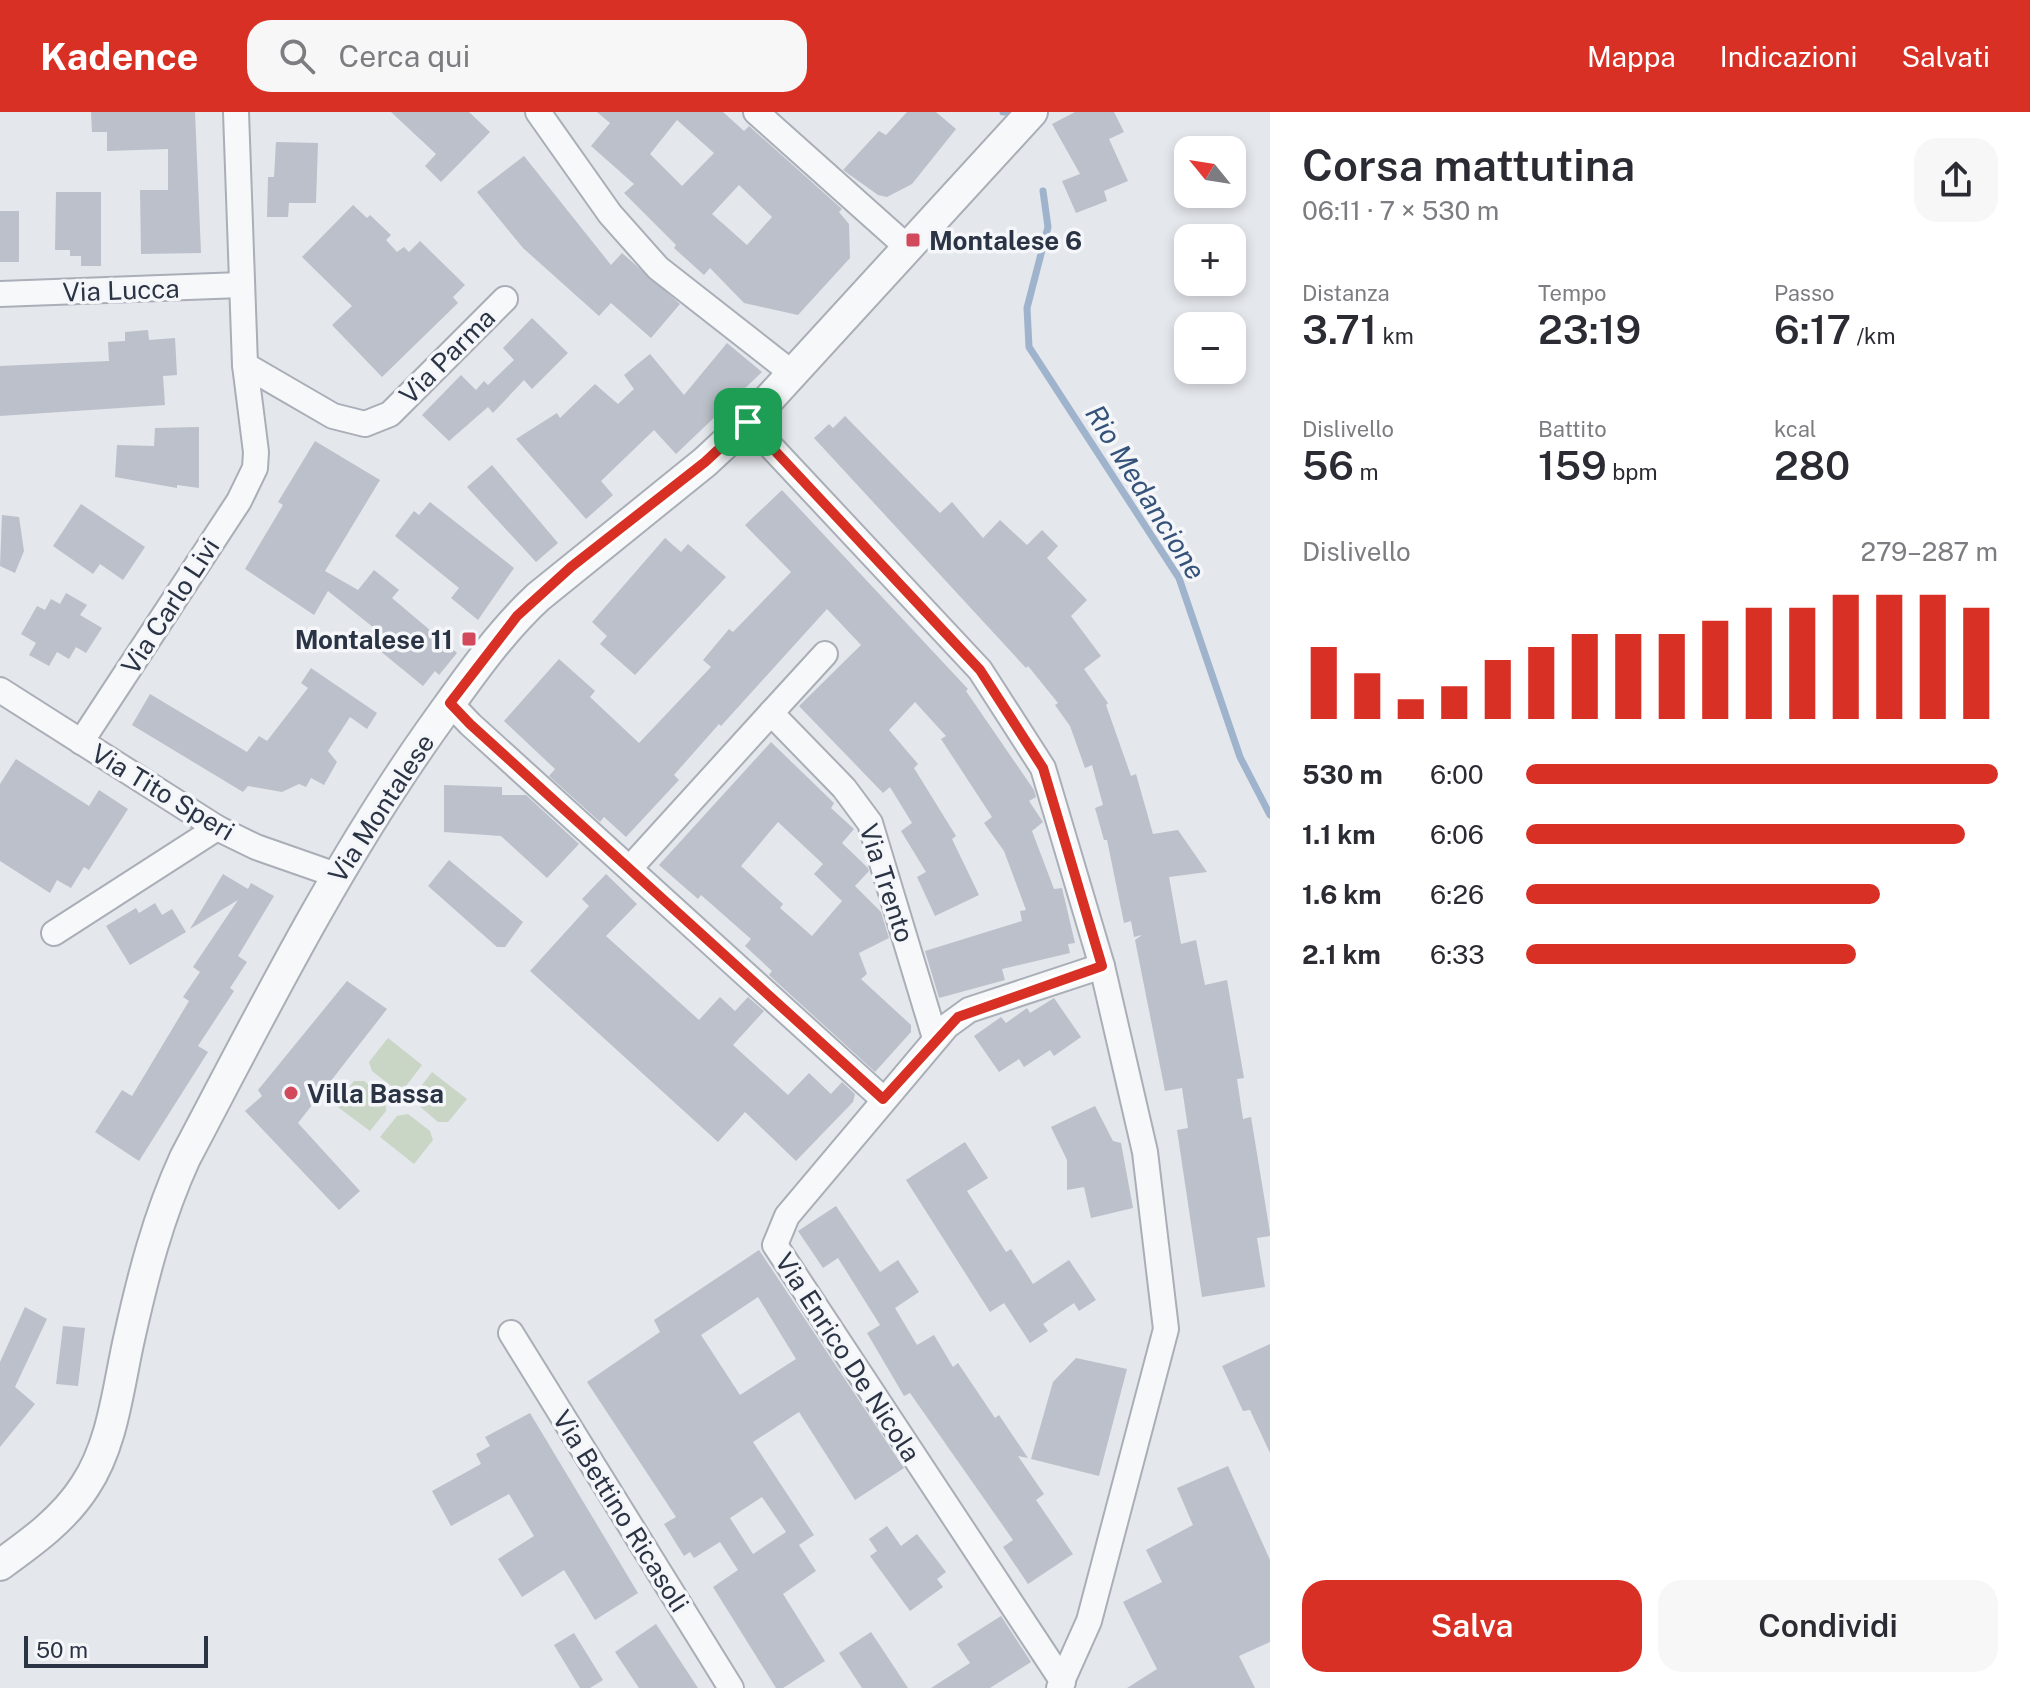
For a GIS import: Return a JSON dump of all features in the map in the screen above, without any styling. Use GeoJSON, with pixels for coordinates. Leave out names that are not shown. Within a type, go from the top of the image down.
{"type":"FeatureCollection","features":[{"type":"Feature","properties":{"kind":"street"},"geometry":{"type":"LineString","coordinates":[[236,112],[245,365]]}},
{"type":"Feature","properties":{"kind":"street"},"geometry":{"type":"LineString","coordinates":[[538,112],[610,214],[658,268],[792,373]]}},
{"type":"Feature","properties":{"kind":"street"},"geometry":{"type":"LineString","coordinates":[[756,112],[906,246]]}},
{"type":"Feature","properties":{"kind":"street","name":"Via Montalese"},"geometry":{"type":"LineString","coordinates":[[0,1565],[62,1516],[86,1485],[105,1446],[146,1260],[164,1205],[185,1158],[336,875],[450,703],[517,616],[571,567],[705,462],[748,422],[1032,112]]}},
{"type":"Feature","properties":{"kind":"street","name":"Via Lucca"},"geometry":{"type":"LineString","coordinates":[[0,294],[241,285]]}},
{"type":"Feature","properties":{"kind":"street","name":"Via Parma"},"geometry":{"type":"LineString","coordinates":[[245,365],[349,423],[365,424],[390,414],[505,299]]}},
{"type":"Feature","properties":{"kind":"street","name":"Via Carlo Livi"},"geometry":{"type":"LineString","coordinates":[[81,742],[239,501],[255,468],[256,452],[245,365]]}},
{"type":"Feature","properties":{"kind":"street"},"geometry":{"type":"LineString","coordinates":[[748,422],[980,670],[1043,768],[1102,966],[1145,1152],[1166,1329],[1089,1621],[1061,1685]]}},
{"type":"Feature","properties":{"kind":"street"},"geometry":{"type":"LineString","coordinates":[[630,868],[825,654]]}},
{"type":"Feature","properties":{"kind":"street","name":"Via Tito Speri"},"geometry":{"type":"LineString","coordinates":[[0,690],[217,828],[256,847],[336,875]]}},
{"type":"Feature","properties":{"kind":"street"},"geometry":{"type":"LineString","coordinates":[[450,703],[883,1099]]}},
{"type":"Feature","properties":{"kind":"street","name":"Via Trento"},"geometry":{"type":"LineString","coordinates":[[771,713],[844,788],[870,823],[935,1038]]}},
{"type":"Feature","properties":{"kind":"street"},"geometry":{"type":"LineString","coordinates":[[54,933],[217,828]]}},
{"type":"Feature","properties":{"kind":"street","name":"Via Enrico De Nicola"},"geometry":{"type":"LineString","coordinates":[[1061,1685],[775,1245],[787,1216],[935,1038],[969,1010],[1102,966]]}},
{"type":"Feature","properties":{"kind":"street","name":"Via Bettino Ricasoli"},"geometry":{"type":"LineString","coordinates":[[511,1333],[731,1688]]}},
{"type":"Feature","properties":{"kind":"green space"},"geometry":{"type":"Polygon","coordinates":[[[388,1038],[422,1065],[406,1086],[394,1088],[372,1071],[369,1062],[388,1038]]]}},
{"type":"Feature","properties":{"kind":"green space"},"geometry":{"type":"Polygon","coordinates":[[[432,1072],[467,1099],[448,1122],[438,1122],[417,1104],[416,1093],[432,1072]]]}},
{"type":"Feature","properties":{"kind":"green space"},"geometry":{"type":"Polygon","coordinates":[[[354,1081],[364,1081],[385,1099],[386,1111],[370,1131],[335,1105],[354,1081]]]}},
{"type":"Feature","properties":{"kind":"green space"},"geometry":{"type":"Polygon","coordinates":[[[408,1114],[430,1131],[433,1140],[414,1164],[380,1137],[397,1116],[408,1114]]]}},
{"type":"Feature","properties":{"kind":"building"},"geometry":{"type":"Polygon","coordinates":[[[91,112],[195,112],[201,253],[141,254],[140,190],[168,190],[168,149],[107,151],[107,132],[92,132],[91,112]]]}},
{"type":"Feature","properties":{"kind":"building"},"geometry":{"type":"Polygon","coordinates":[[[391,112],[469,112],[490,132],[441,182],[425,166],[436,154],[391,112]]]}},
{"type":"Feature","properties":{"kind":"building"},"geometry":{"type":"Polygon","coordinates":[[[597,112],[723,112],[744,131],[749,126],[842,209],[839,212],[849,224],[850,258],[798,315],[744,303],[710,268],[704,275],[674,248],[676,245],[624,193],[634,184],[591,146],[610,123],[597,112]],[[677,120],[650,154],[682,186],[714,153],[677,120]],[[739,185],[712,214],[747,245],[772,217],[739,185]]]}},
{"type":"Feature","properties":{"kind":"building"},"geometry":{"type":"Polygon","coordinates":[[[907,112],[936,112],[956,129],[912,184],[887,197],[878,195],[843,170],[879,131],[886,135],[907,112]]]}},
{"type":"Feature","properties":{"kind":"building"},"geometry":{"type":"Polygon","coordinates":[[[1075,112],[1114,112],[1124,132],[1109,139],[1128,181],[1104,191],[1107,201],[1076,213],[1062,181],[1080,174],[1052,124],[1075,112]]]}},
{"type":"Feature","properties":{"kind":"building"},"geometry":{"type":"Polygon","coordinates":[[[276,142],[318,143],[316,203],[289,203],[288,217],[267,217],[268,177],[274,177],[276,142]]]}},
{"type":"Feature","properties":{"kind":"building"},"geometry":{"type":"Polygon","coordinates":[[[524,156],[611,265],[622,253],[680,304],[651,338],[611,303],[599,316],[523,248],[477,192],[524,156]]]}},
{"type":"Feature","properties":{"kind":"building"},"geometry":{"type":"Polygon","coordinates":[[[56,192],[101,192],[101,266],[81,266],[81,256],[70,256],[70,250],[55,250],[56,192]]]}},
{"type":"Feature","properties":{"kind":"building"},"geometry":{"type":"Polygon","coordinates":[[[353,205],[367,218],[370,215],[391,235],[386,240],[397,252],[404,247],[409,252],[420,241],[465,285],[453,297],[458,303],[382,377],[332,325],[352,306],[302,257],[353,205]]]}},
{"type":"Feature","properties":{"kind":"building"},"geometry":{"type":"Polygon","coordinates":[[[0,211],[19,211],[19,262],[0,262],[0,211]]]}},
{"type":"Feature","properties":{"kind":"building"},"geometry":{"type":"Polygon","coordinates":[[[532,318],[568,353],[532,389],[524,380],[493,413],[488,407],[449,441],[422,415],[461,375],[476,390],[484,381],[488,385],[514,360],[503,348],[532,318]]]}},
{"type":"Feature","properties":{"kind":"building"},"geometry":{"type":"Polygon","coordinates":[[[148,330],[149,340],[175,338],[177,375],[163,376],[165,405],[0,416],[0,366],[109,361],[108,342],[125,341],[125,332],[148,330]]]}},
{"type":"Feature","properties":{"kind":"building"},"geometry":{"type":"Polygon","coordinates":[[[727,343],[762,372],[676,454],[654,430],[601,481],[613,495],[586,519],[516,439],[557,413],[560,418],[595,384],[618,404],[634,389],[624,375],[650,354],[684,395],[727,343]]]}},
{"type":"Feature","properties":{"kind":"building"},"geometry":{"type":"Polygon","coordinates":[[[845,416],[940,513],[952,502],[983,538],[1000,520],[1027,545],[1042,530],[1058,546],[1047,558],[1087,600],[1071,616],[1101,656],[1084,669],[1108,703],[1106,705],[1131,776],[1136,774],[1153,834],[1178,830],[1207,872],[1169,877],[1181,944],[1196,940],[1205,985],[1227,980],[1244,1078],[1237,1079],[1243,1119],[1251,1117],[1270,1233],[1270,1236],[1257,1238],[1265,1287],[1202,1297],[1177,1130],[1188,1128],[1182,1088],[1165,1091],[1135,940],[1142,935],[1134,937],[1131,921],[1124,923],[1107,840],[1104,840],[1095,808],[1103,805],[1092,765],[1085,768],[1070,726],[1055,705],[1058,703],[1028,666],[1026,668],[814,438],[829,424],[833,428],[845,416]]]}},
{"type":"Feature","properties":{"kind":"building"},"geometry":{"type":"Polygon","coordinates":[[[199,427],[199,488],[177,485],[177,488],[115,477],[117,445],[154,446],[155,428],[199,427]]]}},
{"type":"Feature","properties":{"kind":"building"},"geometry":{"type":"Polygon","coordinates":[[[315,441],[380,480],[325,571],[358,590],[374,570],[399,590],[392,598],[457,653],[439,675],[435,671],[423,686],[379,650],[383,645],[369,634],[374,628],[328,591],[314,615],[245,569],[283,505],[278,502],[315,441]]]}},
{"type":"Feature","properties":{"kind":"building"},"geometry":{"type":"Polygon","coordinates":[[[492,465],[558,543],[536,562],[467,487],[492,465]]]}},
{"type":"Feature","properties":{"kind":"building"},"geometry":{"type":"Polygon","coordinates":[[[782,490],[968,689],[966,691],[1034,790],[1036,797],[1029,801],[1043,822],[1032,831],[1054,889],[1062,888],[1075,943],[1068,944],[1070,953],[1002,969],[1005,980],[939,998],[925,951],[1022,921],[1020,911],[1026,910],[1004,851],[984,823],[992,817],[941,739],[946,736],[915,702],[889,730],[918,764],[914,768],[956,836],[952,839],[979,895],[935,916],[917,877],[926,872],[901,831],[912,823],[890,787],[883,793],[799,706],[861,645],[827,609],[674,775],[679,780],[626,837],[604,817],[600,822],[549,776],[555,769],[504,721],[559,659],[595,691],[590,697],[639,743],[711,667],[703,660],[729,629],[733,632],[791,572],[745,525],[782,490]]]}},
{"type":"Feature","properties":{"kind":"building"},"geometry":{"type":"Polygon","coordinates":[[[430,502],[514,568],[478,620],[451,598],[459,588],[395,536],[414,511],[419,515],[430,502]]]}},
{"type":"Feature","properties":{"kind":"building"},"geometry":{"type":"Polygon","coordinates":[[[81,504],[145,547],[123,580],[100,564],[93,574],[53,546],[81,504]]]}},
{"type":"Feature","properties":{"kind":"building"},"geometry":{"type":"Polygon","coordinates":[[[2,515],[19,517],[24,551],[15,573],[0,566],[2,515]]]}},
{"type":"Feature","properties":{"kind":"building"},"geometry":{"type":"Polygon","coordinates":[[[665,538],[681,552],[688,544],[726,577],[635,675],[600,644],[607,636],[592,622],[665,538]]]}},
{"type":"Feature","properties":{"kind":"building"},"geometry":{"type":"Polygon","coordinates":[[[66,593],[87,605],[80,615],[102,628],[86,653],[76,647],[69,659],[57,652],[49,666],[29,655],[36,643],[21,634],[37,606],[45,610],[51,599],[60,604],[66,593]]]}},
{"type":"Feature","properties":{"kind":"building"},"geometry":{"type":"Polygon","coordinates":[[[311,668],[377,713],[367,729],[350,717],[328,751],[337,762],[324,785],[311,778],[306,787],[299,784],[282,792],[248,786],[243,792],[132,725],[150,694],[247,752],[259,736],[267,741],[308,688],[301,683],[311,668]]]}},
{"type":"Feature","properties":{"kind":"building"},"geometry":{"type":"Polygon","coordinates":[[[771,742],[834,803],[831,808],[854,829],[842,843],[869,871],[855,886],[881,912],[889,938],[859,953],[867,974],[861,979],[911,1025],[911,1032],[875,1072],[769,975],[772,971],[745,946],[751,939],[701,895],[698,899],[659,865],[771,742]],[[778,822],[741,866],[783,904],[780,908],[812,936],[842,901],[814,874],[823,864],[778,822]]]}},
{"type":"Feature","properties":{"kind":"building"},"geometry":{"type":"Polygon","coordinates":[[[16,759],[89,806],[99,790],[128,809],[89,870],[84,867],[71,888],[57,880],[50,893],[0,861],[0,784],[16,759]]]}},
{"type":"Feature","properties":{"kind":"building"},"geometry":{"type":"Polygon","coordinates":[[[444,785],[502,787],[502,795],[526,795],[579,844],[547,878],[501,836],[444,832],[444,785]]]}},
{"type":"Feature","properties":{"kind":"building"},"geometry":{"type":"Polygon","coordinates":[[[449,860],[523,922],[505,947],[497,947],[428,886],[449,860]]]}},
{"type":"Feature","properties":{"kind":"building"},"geometry":{"type":"Polygon","coordinates":[[[223,874],[248,889],[251,883],[274,896],[238,956],[247,962],[230,988],[234,991],[198,1046],[208,1052],[139,1161],[95,1132],[122,1090],[132,1096],[189,1001],[183,997],[200,972],[193,967],[238,900],[190,929],[223,874]]]}},
{"type":"Feature","properties":{"kind":"building"},"geometry":{"type":"Polygon","coordinates":[[[606,874],[637,904],[606,936],[699,1020],[720,997],[735,1011],[748,997],[764,1011],[733,1045],[788,1095],[809,1073],[831,1094],[842,1082],[855,1094],[853,1102],[796,1161],[745,1112],[718,1142],[530,971],[589,906],[582,899],[606,874]]]}},
{"type":"Feature","properties":{"kind":"building"},"geometry":{"type":"Polygon","coordinates":[[[155,903],[162,915],[172,909],[186,932],[130,965],[106,926],[136,908],[139,913],[155,903]]]}},
{"type":"Feature","properties":{"kind":"building","name":"Villa Bassa"},"geometry":{"type":"Polygon","coordinates":[[[347,981],[387,1009],[298,1123],[360,1191],[339,1210],[245,1111],[262,1096],[258,1090],[347,981]]]}},
{"type":"Feature","properties":{"kind":"building"},"geometry":{"type":"Polygon","coordinates":[[[1054,998],[1081,1037],[1054,1056],[1050,1050],[1024,1067],[1019,1059],[999,1072],[974,1036],[1001,1017],[1006,1023],[1027,1008],[1030,1013],[1054,998]]]}},
{"type":"Feature","properties":{"kind":"building"},"geometry":{"type":"Polygon","coordinates":[[[1095,1106],[1113,1141],[1121,1143],[1133,1208],[1091,1218],[1084,1187],[1067,1190],[1067,1160],[1051,1127],[1095,1106]]]}},
{"type":"Feature","properties":{"kind":"building"},"geometry":{"type":"Polygon","coordinates":[[[965,1142],[988,1178],[967,1191],[1006,1252],[1011,1249],[1033,1284],[1069,1260],[1096,1300],[1079,1311],[1074,1303],[1043,1324],[1048,1331],[1030,1343],[1004,1303],[990,1312],[906,1180],[965,1142]]]}},
{"type":"Feature","properties":{"kind":"building"},"geometry":{"type":"Polygon","coordinates":[[[836,1206],[880,1272],[898,1260],[919,1292],[895,1308],[917,1345],[934,1335],[953,1367],[958,1363],[995,1418],[999,1415],[1028,1458],[1018,1456],[1044,1494],[1036,1500],[1073,1554],[1028,1584],[1003,1547],[1013,1540],[910,1393],[904,1396],[867,1333],[880,1325],[838,1258],[823,1268],[798,1231],[836,1206]]]}},
{"type":"Feature","properties":{"kind":"building"},"geometry":{"type":"Polygon","coordinates":[[[759,1250],[904,1468],[855,1500],[799,1412],[753,1442],[814,1535],[799,1545],[816,1571],[783,1594],[825,1661],[783,1688],[776,1688],[713,1587],[738,1570],[720,1542],[694,1558],[690,1552],[684,1556],[664,1524],[676,1517],[587,1382],[660,1332],[654,1320],[759,1250]],[[758,1297],[701,1335],[740,1395],[796,1359],[758,1297]],[[762,1497],[730,1518],[753,1554],[786,1532],[762,1497]]]}},
{"type":"Feature","properties":{"kind":"building"},"geometry":{"type":"Polygon","coordinates":[[[25,1307],[47,1319],[15,1387],[35,1404],[0,1447],[0,1362],[25,1307]]]}},
{"type":"Feature","properties":{"kind":"building"},"geometry":{"type":"Polygon","coordinates":[[[63,1326],[85,1328],[78,1386],[56,1384],[63,1326]]]}},
{"type":"Feature","properties":{"kind":"building"},"geometry":{"type":"Polygon","coordinates":[[[1270,1344],[1270,1453],[1250,1410],[1243,1411],[1222,1366],[1270,1344]]]}},
{"type":"Feature","properties":{"kind":"building"},"geometry":{"type":"Polygon","coordinates":[[[1076,1358],[1127,1369],[1099,1476],[1031,1459],[1053,1382],[1076,1358]]]}},
{"type":"Feature","properties":{"kind":"building"},"geometry":{"type":"Polygon","coordinates":[[[530,1413],[638,1593],[595,1620],[564,1570],[522,1597],[498,1559],[534,1536],[509,1494],[451,1526],[432,1491],[481,1464],[476,1454],[490,1446],[485,1437],[530,1413]]]}},
{"type":"Feature","properties":{"kind":"building"},"geometry":{"type":"Polygon","coordinates":[[[1228,1466],[1270,1560],[1270,1642],[1239,1656],[1255,1688],[1127,1688],[1157,1669],[1123,1602],[1162,1582],[1146,1550],[1193,1525],[1177,1488],[1228,1466]]]}},
{"type":"Feature","properties":{"kind":"building"},"geometry":{"type":"Polygon","coordinates":[[[887,1526],[901,1546],[917,1534],[946,1572],[937,1579],[943,1587],[910,1611],[870,1556],[877,1551],[869,1539],[887,1526]]]}},
{"type":"Feature","properties":{"kind":"building"},"geometry":{"type":"Polygon","coordinates":[[[1001,1616],[1031,1662],[990,1688],[931,1688],[970,1663],[957,1644],[1001,1616]]]}},
{"type":"Feature","properties":{"kind":"building"},"geometry":{"type":"Polygon","coordinates":[[[656,1624],[698,1688],[639,1688],[615,1652],[656,1624]]]}},
{"type":"Feature","properties":{"kind":"building"},"geometry":{"type":"Polygon","coordinates":[[[871,1632],[908,1688],[862,1688],[839,1653],[871,1632]]]}},
{"type":"Feature","properties":{"kind":"building"},"geometry":{"type":"Polygon","coordinates":[[[574,1633],[603,1680],[590,1688],[580,1688],[554,1645],[574,1633]]]}},
{"type":"Feature","properties":{"kind":"waterway","name":"Rio Medancione"},"geometry":{"type":"LineString","coordinates":[[1043,191],[1048,227],[1027,308],[1029,347],[1179,578],[1240,757],[1270,815]]}},
{"type":"Feature","properties":{"kind":"place","name":"Montalese 6"},"geometry":{"type":"Point","coordinates":[913,240]}},
{"type":"Feature","properties":{"kind":"place","name":"Montalese 11"},"geometry":{"type":"Point","coordinates":[469,639]}},
{"type":"Feature","properties":{"kind":"place","name":"Villa Bassa"},"geometry":{"type":"Point","coordinates":[291,1093]}},
{"type":"Feature","properties":{"kind":"route"},"geometry":{"type":"LineString","coordinates":[[748,422],[980,670],[1043,768],[1102,966],[969,1010],[935,1038],[883,1099],[450,703],[517,616],[571,567],[705,462],[748,422]]}}]}
